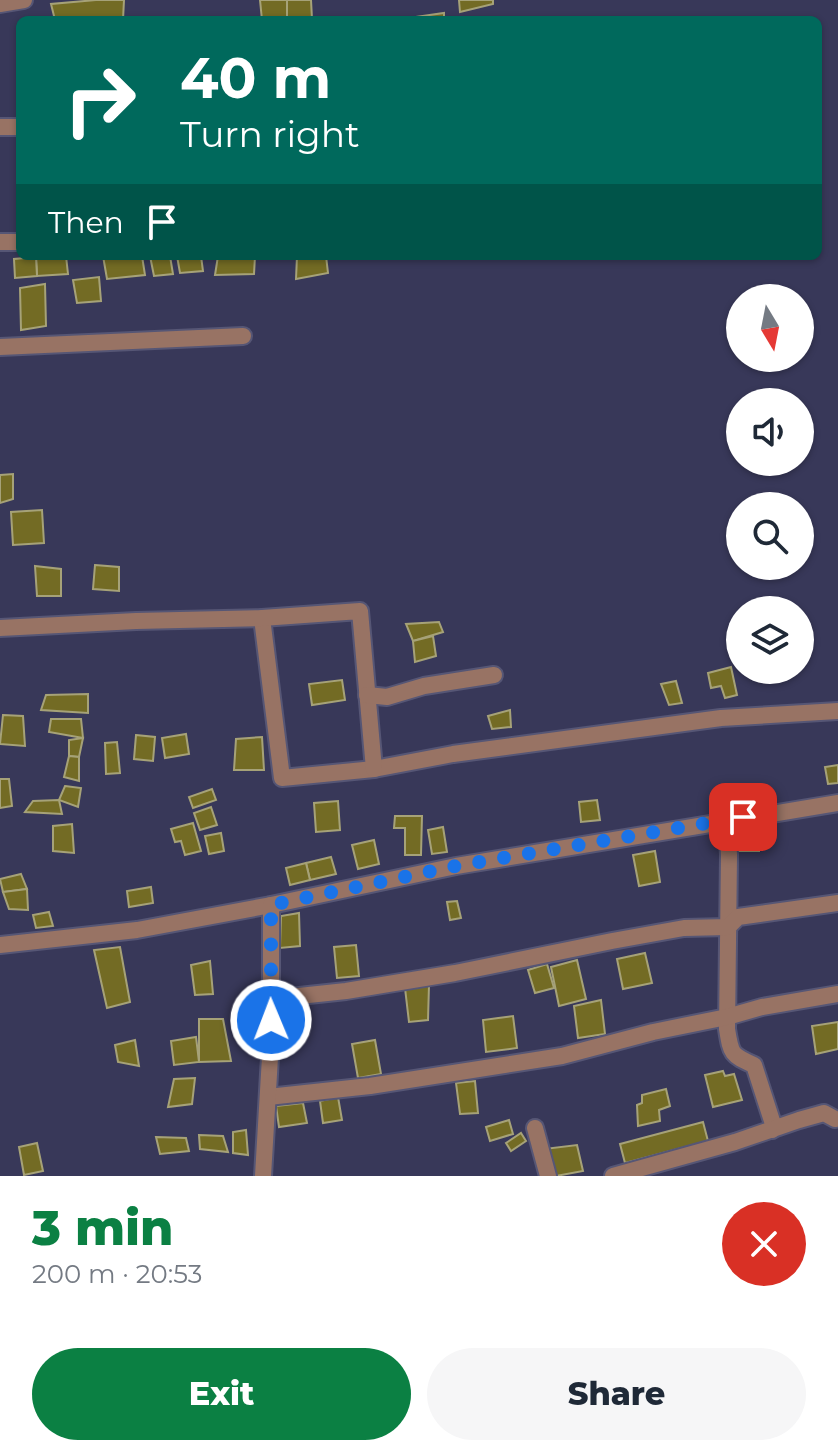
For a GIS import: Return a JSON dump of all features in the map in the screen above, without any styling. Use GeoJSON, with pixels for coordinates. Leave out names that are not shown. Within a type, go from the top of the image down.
{"type":"FeatureCollection","features":[{"type":"Feature","properties":{"kind":"street"},"geometry":{"type":"LineString","coordinates":[[0,4],[24,0]]}},
{"type":"Feature","properties":{"kind":"street"},"geometry":{"type":"LineString","coordinates":[[0,347],[243,336]]}},
{"type":"Feature","properties":{"kind":"street"},"geometry":{"type":"LineString","coordinates":[[0,628],[360,611],[374,769]]}},
{"type":"Feature","properties":{"kind":"street"},"geometry":{"type":"LineString","coordinates":[[262,618],[282,778],[374,769],[453,754],[721,718],[838,711]]}},
{"type":"Feature","properties":{"kind":"street"},"geometry":{"type":"LineString","coordinates":[[367,695],[387,697],[424,686],[494,675]]}},
{"type":"Feature","properties":{"kind":"street"},"geometry":{"type":"LineString","coordinates":[[0,945],[137,930],[456,866],[838,803]]}},
{"type":"Feature","properties":{"kind":"street"},"geometry":{"type":"LineString","coordinates":[[727,820],[727,1017],[730,1050],[738,1058],[754,1065],[773,1124],[772,1130]]}},
{"type":"Feature","properties":{"kind":"street"},"geometry":{"type":"LineString","coordinates":[[271,999],[346,991],[455,973],[684,928],[728,927],[738,917],[838,903]]}},
{"type":"Feature","properties":{"kind":"street"},"geometry":{"type":"LineString","coordinates":[[263,1176],[271,999],[271,905]]}},
{"type":"Feature","properties":{"kind":"street"},"geometry":{"type":"LineString","coordinates":[[268,1097],[370,1086],[562,1056],[762,1007],[838,994]]}},
{"type":"Feature","properties":{"kind":"street"},"geometry":{"type":"LineString","coordinates":[[613,1176],[824,1113],[835,1119]]}},
{"type":"Feature","properties":{"kind":"street"},"geometry":{"type":"LineString","coordinates":[[535,1128],[548,1176]]}},
{"type":"Feature","properties":{"kind":"building"},"geometry":{"type":"Polygon","coordinates":[[[124,0],[123,16],[54,16],[51,4],[124,0]]]}},
{"type":"Feature","properties":{"kind":"building"},"geometry":{"type":"Polygon","coordinates":[[[260,0],[287,0],[287,16],[262,16],[260,0]]]}},
{"type":"Feature","properties":{"kind":"building"},"geometry":{"type":"Polygon","coordinates":[[[287,0],[311,0],[312,16],[287,16],[287,0]]]}},
{"type":"Feature","properties":{"kind":"building"},"geometry":{"type":"Polygon","coordinates":[[[459,0],[493,0],[493,4],[460,12],[459,0]]]}},
{"type":"Feature","properties":{"kind":"building"},"geometry":{"type":"Polygon","coordinates":[[[14,259],[36,260],[37,276],[15,278],[14,259]]]}},
{"type":"Feature","properties":{"kind":"building"},"geometry":{"type":"Polygon","coordinates":[[[36,260],[66,260],[68,274],[37,276],[36,260]]]}},
{"type":"Feature","properties":{"kind":"building"},"geometry":{"type":"Polygon","coordinates":[[[104,260],[143,260],[145,275],[107,279],[104,260]]]}},
{"type":"Feature","properties":{"kind":"building"},"geometry":{"type":"Polygon","coordinates":[[[151,260],[171,260],[173,274],[154,276],[151,260]]]}},
{"type":"Feature","properties":{"kind":"building"},"geometry":{"type":"Polygon","coordinates":[[[178,260],[202,260],[203,271],[180,273],[178,260]]]}},
{"type":"Feature","properties":{"kind":"building"},"geometry":{"type":"Polygon","coordinates":[[[217,260],[255,260],[254,274],[215,275],[217,260]]]}},
{"type":"Feature","properties":{"kind":"building"},"geometry":{"type":"Polygon","coordinates":[[[297,260],[326,260],[328,273],[296,279],[297,260]]]}},
{"type":"Feature","properties":{"kind":"building"},"geometry":{"type":"Polygon","coordinates":[[[99,277],[101,301],[77,303],[73,280],[99,277]]]}},
{"type":"Feature","properties":{"kind":"building"},"geometry":{"type":"Polygon","coordinates":[[[45,284],[46,326],[21,330],[20,288],[45,284]]]}},
{"type":"Feature","properties":{"kind":"building"},"geometry":{"type":"Polygon","coordinates":[[[13,474],[13,499],[0,503],[0,475],[13,474]]]}},
{"type":"Feature","properties":{"kind":"building"},"geometry":{"type":"Polygon","coordinates":[[[42,510],[44,543],[13,545],[11,512],[42,510]]]}},
{"type":"Feature","properties":{"kind":"building"},"geometry":{"type":"Polygon","coordinates":[[[95,565],[119,567],[119,591],[93,589],[95,565]]]}},
{"type":"Feature","properties":{"kind":"building"},"geometry":{"type":"Polygon","coordinates":[[[35,566],[61,569],[61,596],[37,596],[35,566]]]}},
{"type":"Feature","properties":{"kind":"building"},"geometry":{"type":"Polygon","coordinates":[[[439,622],[443,632],[413,641],[406,624],[439,622]]]}},
{"type":"Feature","properties":{"kind":"building"},"geometry":{"type":"Polygon","coordinates":[[[433,636],[436,656],[415,662],[413,641],[433,636]]]}},
{"type":"Feature","properties":{"kind":"building"},"geometry":{"type":"Polygon","coordinates":[[[726,668],[726,684],[735,684],[737,695],[725,698],[721,686],[711,688],[708,673],[726,668]]]}},
{"type":"Feature","properties":{"kind":"building"},"geometry":{"type":"Polygon","coordinates":[[[342,680],[345,700],[312,705],[309,684],[342,680]]]}},
{"type":"Feature","properties":{"kind":"building"},"geometry":{"type":"Polygon","coordinates":[[[676,681],[682,703],[669,705],[661,684],[676,681]]]}},
{"type":"Feature","properties":{"kind":"building"},"geometry":{"type":"Polygon","coordinates":[[[88,694],[88,713],[41,710],[46,695],[88,694]]]}},
{"type":"Feature","properties":{"kind":"building"},"geometry":{"type":"Polygon","coordinates":[[[510,710],[511,727],[492,729],[488,716],[510,710]]]}},
{"type":"Feature","properties":{"kind":"building"},"geometry":{"type":"Polygon","coordinates":[[[3,715],[23,716],[25,746],[0,744],[3,715]]]}},
{"type":"Feature","properties":{"kind":"building"},"geometry":{"type":"Polygon","coordinates":[[[51,719],[81,719],[83,738],[49,732],[51,719]]]}},
{"type":"Feature","properties":{"kind":"building"},"geometry":{"type":"Polygon","coordinates":[[[186,734],[189,754],[165,758],[162,738],[186,734]]]}},
{"type":"Feature","properties":{"kind":"building"},"geometry":{"type":"Polygon","coordinates":[[[136,735],[155,737],[153,761],[134,759],[136,735]]]}},
{"type":"Feature","properties":{"kind":"building"},"geometry":{"type":"Polygon","coordinates":[[[262,737],[264,770],[234,770],[236,739],[262,737]]]}},
{"type":"Feature","properties":{"kind":"building"},"geometry":{"type":"Polygon","coordinates":[[[83,738],[79,757],[69,756],[69,740],[83,738]]]}},
{"type":"Feature","properties":{"kind":"building"},"geometry":{"type":"Polygon","coordinates":[[[117,742],[120,773],[106,774],[105,743],[117,742]]]}},
{"type":"Feature","properties":{"kind":"building"},"geometry":{"type":"Polygon","coordinates":[[[69,756],[79,757],[79,781],[64,777],[69,756]]]}},
{"type":"Feature","properties":{"kind":"building"},"geometry":{"type":"Polygon","coordinates":[[[838,765],[838,783],[828,784],[825,767],[838,765]]]}},
{"type":"Feature","properties":{"kind":"building"},"geometry":{"type":"Polygon","coordinates":[[[0,779],[9,779],[12,806],[0,808],[0,779]]]}},
{"type":"Feature","properties":{"kind":"building"},"geometry":{"type":"Polygon","coordinates":[[[65,786],[81,788],[78,807],[59,800],[65,786]]]}},
{"type":"Feature","properties":{"kind":"building"},"geometry":{"type":"Polygon","coordinates":[[[212,789],[216,800],[193,808],[189,797],[212,789]]]}},
{"type":"Feature","properties":{"kind":"building"},"geometry":{"type":"Polygon","coordinates":[[[59,800],[62,814],[25,812],[33,801],[59,800]]]}},
{"type":"Feature","properties":{"kind":"building"},"geometry":{"type":"Polygon","coordinates":[[[597,800],[600,820],[581,822],[579,802],[597,800]]]}},
{"type":"Feature","properties":{"kind":"building"},"geometry":{"type":"Polygon","coordinates":[[[338,801],[340,830],[316,832],[314,803],[338,801]]]}},
{"type":"Feature","properties":{"kind":"building"},"geometry":{"type":"Polygon","coordinates":[[[211,807],[217,825],[200,830],[194,813],[211,807]]]}},
{"type":"Feature","properties":{"kind":"building"},"geometry":{"type":"Polygon","coordinates":[[[395,816],[422,816],[421,855],[405,855],[405,828],[394,828],[395,816]]]}},
{"type":"Feature","properties":{"kind":"building"},"geometry":{"type":"Polygon","coordinates":[[[193,823],[201,851],[185,855],[181,841],[175,842],[171,829],[193,823]]]}},
{"type":"Feature","properties":{"kind":"building"},"geometry":{"type":"Polygon","coordinates":[[[72,824],[74,853],[53,851],[53,826],[72,824]]]}},
{"type":"Feature","properties":{"kind":"building"},"geometry":{"type":"Polygon","coordinates":[[[443,827],[447,852],[432,854],[428,830],[443,827]]]}},
{"type":"Feature","properties":{"kind":"building"},"geometry":{"type":"Polygon","coordinates":[[[759,827],[759,851],[735,851],[735,828],[759,827]]]}},
{"type":"Feature","properties":{"kind":"building"},"geometry":{"type":"Polygon","coordinates":[[[221,833],[224,851],[209,854],[205,836],[221,833]]]}},
{"type":"Feature","properties":{"kind":"building"},"geometry":{"type":"Polygon","coordinates":[[[374,840],[379,864],[358,869],[352,845],[374,840]]]}},
{"type":"Feature","properties":{"kind":"building"},"geometry":{"type":"Polygon","coordinates":[[[655,851],[660,882],[639,886],[633,855],[655,851]]]}},
{"type":"Feature","properties":{"kind":"building"},"geometry":{"type":"Polygon","coordinates":[[[331,857],[336,874],[310,880],[306,863],[331,857]]]}},
{"type":"Feature","properties":{"kind":"building"},"geometry":{"type":"Polygon","coordinates":[[[306,863],[310,880],[290,885],[286,868],[306,863]]]}},
{"type":"Feature","properties":{"kind":"building"},"geometry":{"type":"Polygon","coordinates":[[[21,874],[27,889],[3,892],[0,879],[21,874]]]}},
{"type":"Feature","properties":{"kind":"building"},"geometry":{"type":"Polygon","coordinates":[[[151,887],[153,903],[129,907],[127,891],[151,887]]]}},
{"type":"Feature","properties":{"kind":"building"},"geometry":{"type":"Polygon","coordinates":[[[27,889],[28,910],[9,909],[3,892],[27,889]]]}},
{"type":"Feature","properties":{"kind":"building"},"geometry":{"type":"Polygon","coordinates":[[[457,901],[461,918],[450,920],[447,902],[457,901]]]}},
{"type":"Feature","properties":{"kind":"building"},"geometry":{"type":"Polygon","coordinates":[[[49,912],[53,926],[36,928],[33,915],[49,912]]]}},
{"type":"Feature","properties":{"kind":"building"},"geometry":{"type":"Polygon","coordinates":[[[299,913],[300,946],[280,948],[281,916],[299,913]]]}},
{"type":"Feature","properties":{"kind":"building"},"geometry":{"type":"Polygon","coordinates":[[[356,945],[359,976],[337,978],[334,947],[356,945]]]}},
{"type":"Feature","properties":{"kind":"building"},"geometry":{"type":"Polygon","coordinates":[[[120,947],[130,1002],[107,1008],[94,950],[120,947]]]}},
{"type":"Feature","properties":{"kind":"building"},"geometry":{"type":"Polygon","coordinates":[[[645,953],[652,983],[623,989],[617,959],[645,953]]]}},
{"type":"Feature","properties":{"kind":"building"},"geometry":{"type":"Polygon","coordinates":[[[577,960],[586,999],[559,1006],[551,967],[577,960]]]}},
{"type":"Feature","properties":{"kind":"building"},"geometry":{"type":"Polygon","coordinates":[[[210,961],[213,994],[195,995],[191,965],[210,961]]]}},
{"type":"Feature","properties":{"kind":"building"},"geometry":{"type":"Polygon","coordinates":[[[547,964],[554,988],[535,993],[528,970],[547,964]]]}},
{"type":"Feature","properties":{"kind":"building"},"geometry":{"type":"Polygon","coordinates":[[[429,985],[428,1020],[409,1022],[405,988],[429,985]]]}},
{"type":"Feature","properties":{"kind":"building"},"geometry":{"type":"Polygon","coordinates":[[[601,1000],[605,1034],[578,1038],[574,1006],[601,1000]]]}},
{"type":"Feature","properties":{"kind":"building"},"geometry":{"type":"Polygon","coordinates":[[[293,1008],[292,1043],[277,1044],[279,1009],[293,1008]]]}},
{"type":"Feature","properties":{"kind":"building"},"geometry":{"type":"Polygon","coordinates":[[[255,1016],[258,1038],[237,1040],[234,1018],[255,1016]]]}},
{"type":"Feature","properties":{"kind":"building"},"geometry":{"type":"Polygon","coordinates":[[[513,1016],[517,1048],[486,1052],[483,1020],[513,1016]]]}},
{"type":"Feature","properties":{"kind":"building"},"geometry":{"type":"Polygon","coordinates":[[[199,1019],[223,1019],[231,1061],[199,1062],[199,1019]]]}},
{"type":"Feature","properties":{"kind":"building"},"geometry":{"type":"Polygon","coordinates":[[[838,1022],[838,1049],[816,1054],[812,1026],[838,1022]]]}},
{"type":"Feature","properties":{"kind":"building"},"geometry":{"type":"Polygon","coordinates":[[[196,1037],[199,1062],[174,1065],[171,1041],[196,1037]]]}},
{"type":"Feature","properties":{"kind":"building"},"geometry":{"type":"Polygon","coordinates":[[[135,1040],[139,1066],[118,1062],[115,1045],[135,1040]]]}},
{"type":"Feature","properties":{"kind":"building"},"geometry":{"type":"Polygon","coordinates":[[[375,1040],[381,1074],[358,1078],[352,1044],[375,1040]]]}},
{"type":"Feature","properties":{"kind":"building"},"geometry":{"type":"Polygon","coordinates":[[[723,1071],[725,1076],[734,1074],[742,1100],[713,1107],[705,1075],[723,1071]]]}},
{"type":"Feature","properties":{"kind":"building"},"geometry":{"type":"Polygon","coordinates":[[[195,1078],[192,1104],[168,1107],[174,1079],[195,1078]]]}},
{"type":"Feature","properties":{"kind":"building"},"geometry":{"type":"Polygon","coordinates":[[[475,1081],[478,1113],[460,1114],[456,1083],[475,1081]]]}},
{"type":"Feature","properties":{"kind":"building"},"geometry":{"type":"Polygon","coordinates":[[[666,1089],[670,1106],[659,1110],[660,1121],[638,1126],[637,1105],[642,1103],[642,1095],[666,1089]]]}},
{"type":"Feature","properties":{"kind":"building"},"geometry":{"type":"Polygon","coordinates":[[[338,1097],[342,1120],[323,1123],[320,1101],[338,1097]]]}},
{"type":"Feature","properties":{"kind":"building"},"geometry":{"type":"Polygon","coordinates":[[[303,1103],[307,1123],[279,1127],[276,1106],[303,1103]]]}},
{"type":"Feature","properties":{"kind":"building"},"geometry":{"type":"Polygon","coordinates":[[[509,1120],[513,1134],[490,1141],[486,1127],[509,1120]]]}},
{"type":"Feature","properties":{"kind":"building"},"geometry":{"type":"Polygon","coordinates":[[[703,1122],[708,1141],[625,1163],[620,1144],[703,1122]]]}},
{"type":"Feature","properties":{"kind":"building"},"geometry":{"type":"Polygon","coordinates":[[[246,1130],[248,1155],[233,1153],[233,1132],[246,1130]]]}},
{"type":"Feature","properties":{"kind":"building"},"geometry":{"type":"Polygon","coordinates":[[[521,1133],[526,1141],[511,1151],[506,1143],[521,1133]]]}},
{"type":"Feature","properties":{"kind":"building"},"geometry":{"type":"Polygon","coordinates":[[[199,1135],[223,1136],[228,1152],[200,1149],[199,1135]]]}},
{"type":"Feature","properties":{"kind":"building"},"geometry":{"type":"Polygon","coordinates":[[[156,1137],[186,1138],[189,1151],[160,1154],[156,1137]]]}},
{"type":"Feature","properties":{"kind":"building"},"geometry":{"type":"Polygon","coordinates":[[[37,1143],[43,1171],[24,1175],[19,1147],[37,1143]]]}},
{"type":"Feature","properties":{"kind":"building"},"geometry":{"type":"Polygon","coordinates":[[[577,1145],[583,1171],[556,1176],[544,1149],[577,1145]]]}},
{"type":"Feature","properties":{"kind":"route"},"geometry":{"type":"LineString","coordinates":[[271,1020],[271,905],[530,852],[743,817]]}}]}
